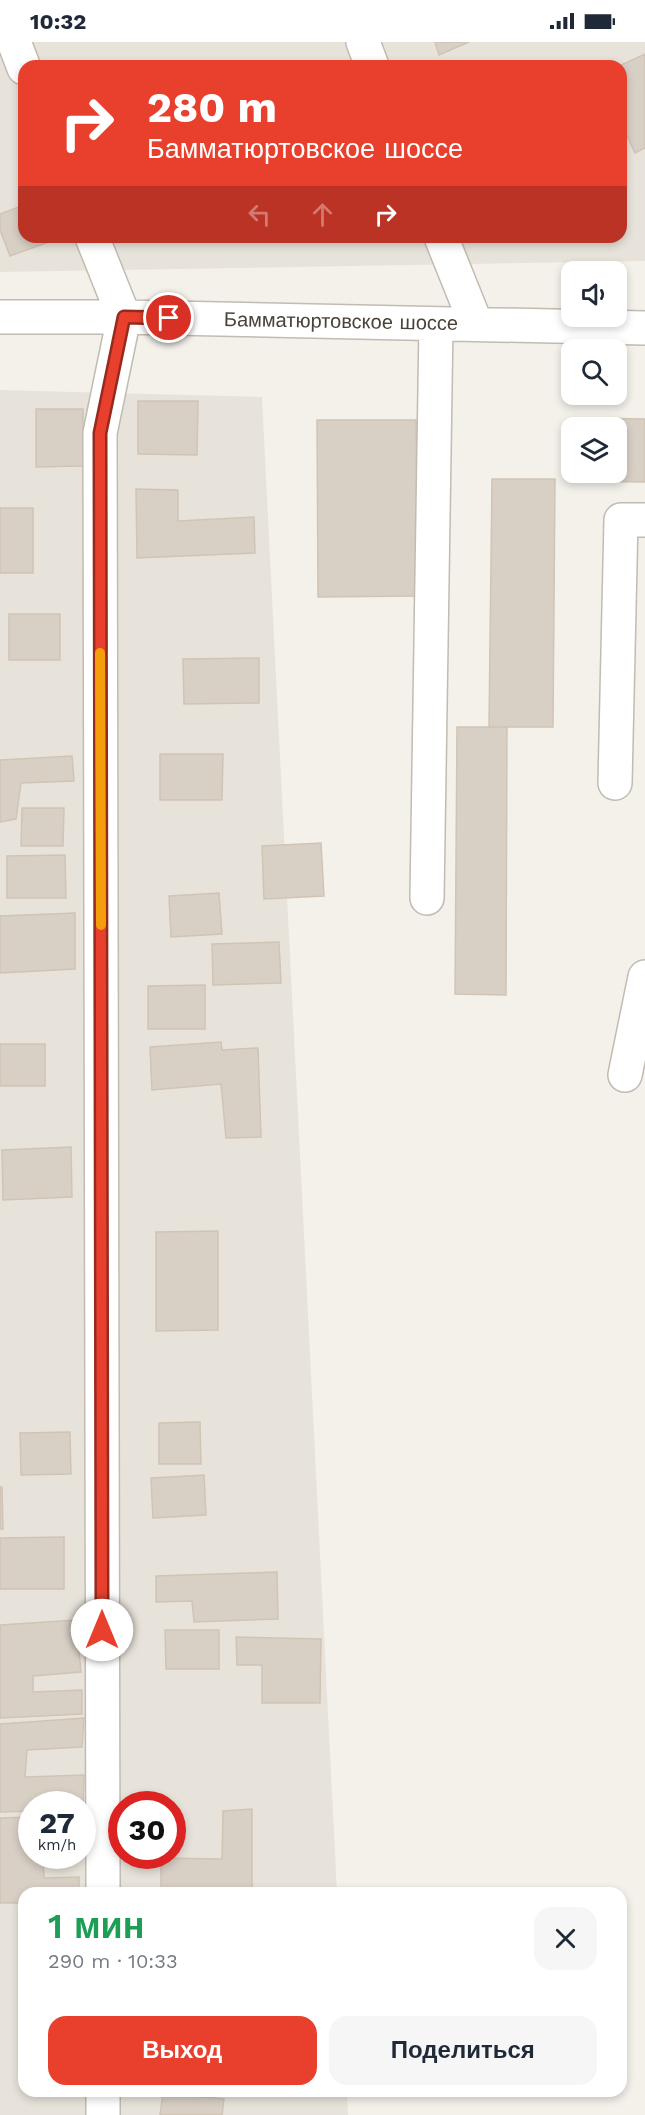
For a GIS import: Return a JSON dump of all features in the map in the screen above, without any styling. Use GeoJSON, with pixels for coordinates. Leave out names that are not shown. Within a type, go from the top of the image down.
{"type":"FeatureCollection","features":[{"type":"Feature","properties":{"kind":"street"},"geometry":{"type":"LineString","coordinates":[[14,42],[21,60]]}},
{"type":"Feature","properties":{"kind":"street"},"geometry":{"type":"LineString","coordinates":[[363,42],[370,60]]}},
{"type":"Feature","properties":{"kind":"street"},"geometry":{"type":"LineString","coordinates":[[94,243],[124,317],[100,433],[103,1887]]}},
{"type":"Feature","properties":{"kind":"street"},"geometry":{"type":"LineString","coordinates":[[443,243],[476,324]]}},
{"type":"Feature","properties":{"kind":"street","name":"Бамматюртовское шоссе"},"geometry":{"type":"LineString","coordinates":[[0,317],[124,317],[645,328]]}},
{"type":"Feature","properties":{"kind":"street"},"geometry":{"type":"LineString","coordinates":[[427,898],[436,324]]}},
{"type":"Feature","properties":{"kind":"street"},"geometry":{"type":"LineString","coordinates":[[615,783],[621,520],[645,520]]}},
{"type":"Feature","properties":{"kind":"street"},"geometry":{"type":"LineString","coordinates":[[625,1075],[645,976]]}},
{"type":"Feature","properties":{"kind":"street"},"geometry":{"type":"LineString","coordinates":[[104,2097],[104,2115]]}},
{"type":"Feature","properties":{"kind":"shaded area"},"geometry":{"type":"Polygon","coordinates":[[[0,42],[645,42],[645,261],[0,272],[0,42]]]}},
{"type":"Feature","properties":{"kind":"shaded area"},"geometry":{"type":"Polygon","coordinates":[[[0,390],[262,397],[337,1887],[18,1887],[18,2097],[347,2097],[348,2115],[0,2115],[0,390]]]}},
{"type":"Feature","properties":{"kind":"building"},"geometry":{"type":"Polygon","coordinates":[[[435,42],[469,42],[439,55],[435,42]]]}},
{"type":"Feature","properties":{"kind":"building"},"geometry":{"type":"Polygon","coordinates":[[[645,54],[645,148],[635,153],[627,135],[627,62],[645,54]]]}},
{"type":"Feature","properties":{"kind":"building"},"geometry":{"type":"Polygon","coordinates":[[[18,207],[18,243],[46,243],[10,256],[0,230],[0,214],[18,207]]]}},
{"type":"Feature","properties":{"kind":"building"},"geometry":{"type":"Polygon","coordinates":[[[138,401],[198,401],[197,455],[138,454],[138,401]]]}},
{"type":"Feature","properties":{"kind":"building"},"geometry":{"type":"Polygon","coordinates":[[[36,409],[83,409],[83,466],[36,467],[36,409]]]}},
{"type":"Feature","properties":{"kind":"building"},"geometry":{"type":"Polygon","coordinates":[[[627,419],[645,419],[645,482],[627,482],[627,419]]]}},
{"type":"Feature","properties":{"kind":"building"},"geometry":{"type":"Polygon","coordinates":[[[317,420],[416,420],[418,596],[318,597],[317,420]]]}},
{"type":"Feature","properties":{"kind":"building"},"geometry":{"type":"Polygon","coordinates":[[[492,479],[555,479],[553,727],[489,727],[492,479]]]}},
{"type":"Feature","properties":{"kind":"building"},"geometry":{"type":"Polygon","coordinates":[[[136,489],[178,490],[178,521],[254,517],[255,553],[137,558],[136,489]]]}},
{"type":"Feature","properties":{"kind":"building"},"geometry":{"type":"Polygon","coordinates":[[[0,508],[33,508],[33,573],[0,573],[0,508]]]}},
{"type":"Feature","properties":{"kind":"building"},"geometry":{"type":"Polygon","coordinates":[[[9,614],[60,614],[60,660],[9,660],[9,614]]]}},
{"type":"Feature","properties":{"kind":"building"},"geometry":{"type":"Polygon","coordinates":[[[259,658],[259,703],[184,704],[183,659],[259,658]]]}},
{"type":"Feature","properties":{"kind":"building"},"geometry":{"type":"Polygon","coordinates":[[[457,727],[507,727],[506,995],[455,994],[457,727]]]}},
{"type":"Feature","properties":{"kind":"building"},"geometry":{"type":"Polygon","coordinates":[[[160,754],[223,754],[222,800],[160,800],[160,754]]]}},
{"type":"Feature","properties":{"kind":"building"},"geometry":{"type":"Polygon","coordinates":[[[72,756],[74,781],[21,783],[16,819],[0,822],[0,760],[72,756]]]}},
{"type":"Feature","properties":{"kind":"building"},"geometry":{"type":"Polygon","coordinates":[[[22,808],[64,808],[63,846],[21,846],[22,808]]]}},
{"type":"Feature","properties":{"kind":"building"},"geometry":{"type":"Polygon","coordinates":[[[321,843],[324,896],[264,899],[262,846],[321,843]]]}},
{"type":"Feature","properties":{"kind":"building"},"geometry":{"type":"Polygon","coordinates":[[[65,855],[66,898],[7,898],[7,856],[65,855]]]}},
{"type":"Feature","properties":{"kind":"building"},"geometry":{"type":"Polygon","coordinates":[[[219,893],[222,934],[171,937],[169,896],[219,893]]]}},
{"type":"Feature","properties":{"kind":"building"},"geometry":{"type":"Polygon","coordinates":[[[75,913],[75,969],[0,973],[0,916],[75,913]]]}},
{"type":"Feature","properties":{"kind":"building"},"geometry":{"type":"Polygon","coordinates":[[[279,942],[281,983],[213,985],[212,944],[279,942]]]}},
{"type":"Feature","properties":{"kind":"building"},"geometry":{"type":"Polygon","coordinates":[[[205,985],[205,1029],[148,1029],[148,986],[205,985]]]}},
{"type":"Feature","properties":{"kind":"building"},"geometry":{"type":"Polygon","coordinates":[[[221,1042],[222,1050],[258,1048],[261,1137],[226,1138],[221,1084],[152,1090],[150,1047],[221,1042]]]}},
{"type":"Feature","properties":{"kind":"building"},"geometry":{"type":"Polygon","coordinates":[[[0,1044],[45,1044],[45,1086],[0,1086],[0,1044]]]}},
{"type":"Feature","properties":{"kind":"building"},"geometry":{"type":"Polygon","coordinates":[[[71,1147],[72,1197],[3,1200],[2,1150],[71,1147]]]}},
{"type":"Feature","properties":{"kind":"building"},"geometry":{"type":"Polygon","coordinates":[[[218,1231],[218,1330],[156,1331],[156,1232],[218,1231]]]}},
{"type":"Feature","properties":{"kind":"building"},"geometry":{"type":"Polygon","coordinates":[[[200,1422],[201,1464],[159,1464],[159,1423],[200,1422]]]}},
{"type":"Feature","properties":{"kind":"building"},"geometry":{"type":"Polygon","coordinates":[[[70,1432],[71,1474],[21,1475],[20,1433],[70,1432]]]}},
{"type":"Feature","properties":{"kind":"building"},"geometry":{"type":"Polygon","coordinates":[[[204,1475],[206,1515],[153,1518],[151,1478],[204,1475]]]}},
{"type":"Feature","properties":{"kind":"building"},"geometry":{"type":"Polygon","coordinates":[[[0,1487],[2,1487],[3,1529],[0,1529],[0,1487]]]}},
{"type":"Feature","properties":{"kind":"building"},"geometry":{"type":"Polygon","coordinates":[[[64,1537],[64,1589],[0,1589],[0,1538],[64,1537]]]}},
{"type":"Feature","properties":{"kind":"building"},"geometry":{"type":"Polygon","coordinates":[[[277,1572],[278,1619],[194,1622],[192,1601],[156,1602],[156,1576],[277,1572]]]}},
{"type":"Feature","properties":{"kind":"building"},"geometry":{"type":"Polygon","coordinates":[[[76,1620],[81,1672],[33,1676],[33,1692],[82,1690],[82,1714],[0,1718],[0,1625],[76,1620]]]}},
{"type":"Feature","properties":{"kind":"building"},"geometry":{"type":"Polygon","coordinates":[[[165,1630],[219,1630],[219,1669],[166,1669],[165,1630]]]}},
{"type":"Feature","properties":{"kind":"building"},"geometry":{"type":"Polygon","coordinates":[[[236,1637],[321,1639],[320,1703],[262,1703],[262,1665],[237,1665],[236,1637]]]}},
{"type":"Feature","properties":{"kind":"building"},"geometry":{"type":"Polygon","coordinates":[[[84,1718],[82,1747],[27,1750],[25,1777],[84,1775],[84,1791],[18,1791],[18,1811],[0,1812],[0,1724],[84,1718]]]}},
{"type":"Feature","properties":{"kind":"building"},"geometry":{"type":"Polygon","coordinates":[[[252,1809],[252,1887],[161,1887],[161,1869],[186,1869],[186,1858],[222,1859],[223,1811],[252,1809]]]}},
{"type":"Feature","properties":{"kind":"building"},"geometry":{"type":"Polygon","coordinates":[[[18,1817],[18,1869],[44,1869],[44,1878],[79,1877],[79,1887],[18,1887],[18,1903],[0,1903],[0,1818],[18,1817]]]}},
{"type":"Feature","properties":{"kind":"building"},"geometry":{"type":"Polygon","coordinates":[[[162,2097],[224,2099],[222,2115],[160,2115],[162,2097]]]}},
{"type":"Feature","properties":{"kind":"slow traffic"},"geometry":{"type":"LineString","coordinates":[[100,653],[101,925]]}},
{"type":"Feature","properties":{"kind":"route"},"geometry":{"type":"LineString","coordinates":[[102,1630],[100,433],[124,317],[169,318]]}}]}
